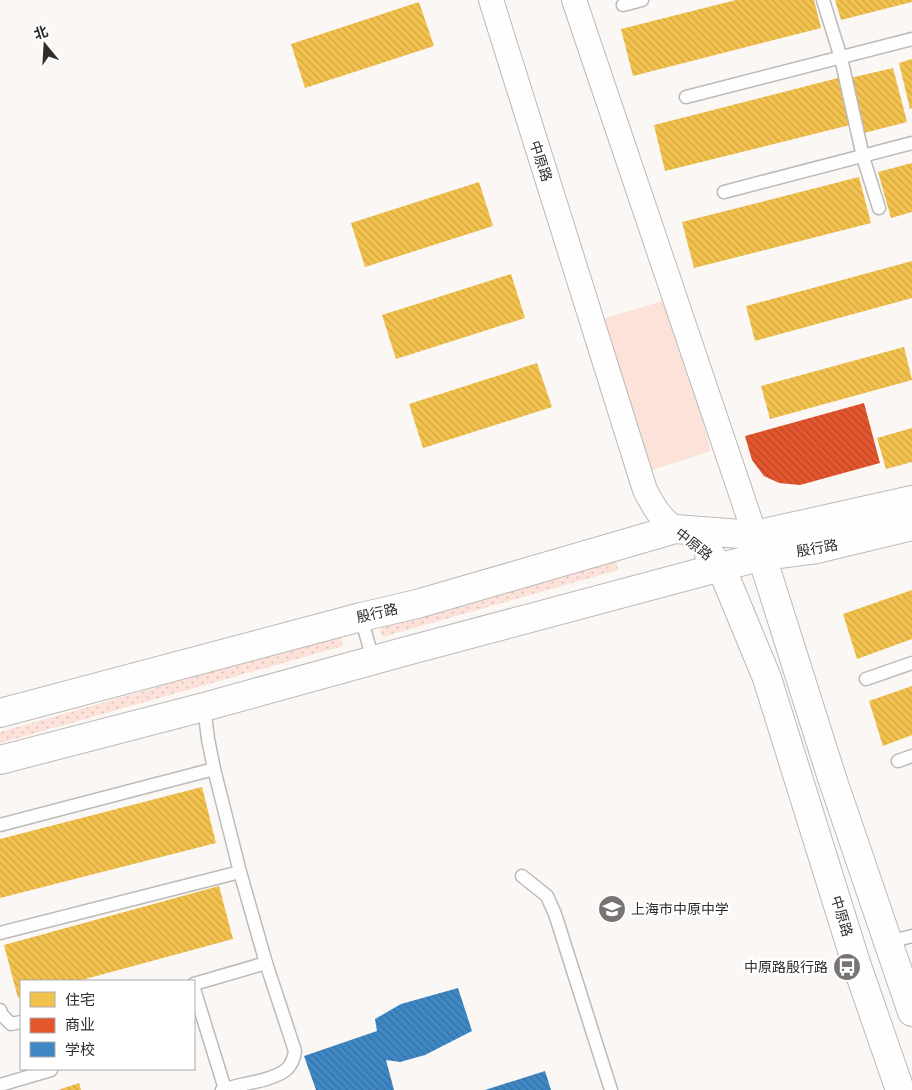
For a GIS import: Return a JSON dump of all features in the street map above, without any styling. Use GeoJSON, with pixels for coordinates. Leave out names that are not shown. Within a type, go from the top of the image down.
{"type":"FeatureCollection","features":[{"type":"Feature","properties":{"kind":"main road","name":"殷行路"},"geometry":{"type":"LineString","coordinates":[[0,760],[204,707],[721,567],[759,546],[912,500]]}},
{"type":"Feature","properties":{"kind":"main road","name":"殷行路"},"geometry":{"type":"LineString","coordinates":[[0,713],[361,617],[417,604],[675,530],[759,546],[817,549],[912,526]]}},
{"type":"Feature","properties":{"kind":"main road","name":"中原路"},"geometry":{"type":"LineString","coordinates":[[675,530],[703,549],[721,567],[767,678],[856,963],[900,1090]]}},
{"type":"Feature","properties":{"kind":"main road"},"geometry":{"type":"LineString","coordinates":[[759,546],[832,778],[900,939],[912,1012]]}},
{"type":"Feature","properties":{"kind":"street","name":"中原路"},"geometry":{"type":"LineString","coordinates":[[491,0],[646,490],[661,518],[675,530]]}},
{"type":"Feature","properties":{"kind":"street"},"geometry":{"type":"LineString","coordinates":[[574,0],[759,546]]}},
{"type":"Feature","properties":{"kind":"lane"},"geometry":{"type":"LineString","coordinates":[[623,5],[642,0]]}},
{"type":"Feature","properties":{"kind":"lane"},"geometry":{"type":"LineString","coordinates":[[823,0],[841,58],[863,156],[879,208]]}},
{"type":"Feature","properties":{"kind":"lane"},"geometry":{"type":"LineString","coordinates":[[686,97],[912,39]]}},
{"type":"Feature","properties":{"kind":"lane"},"geometry":{"type":"LineString","coordinates":[[724,192],[912,143]]}},
{"type":"Feature","properties":{"kind":"lane"},"geometry":{"type":"LineString","coordinates":[[361,617],[373,660]]}},
{"type":"Feature","properties":{"kind":"lane"},"geometry":{"type":"LineString","coordinates":[[866,679],[912,663]]}},
{"type":"Feature","properties":{"kind":"lane"},"geometry":{"type":"LineString","coordinates":[[195,992],[230,1089],[271,1077],[287,1069],[293,1060],[295,1051],[266,963],[240,872],[214,769],[204,707]]}},
{"type":"Feature","properties":{"kind":"lane"},"geometry":{"type":"LineString","coordinates":[[898,761],[912,756]]}},
{"type":"Feature","properties":{"kind":"lane"},"geometry":{"type":"LineString","coordinates":[[0,824],[214,769]]}},
{"type":"Feature","properties":{"kind":"lane"},"geometry":{"type":"LineString","coordinates":[[0,933],[240,872]]}},
{"type":"Feature","properties":{"kind":"lane"},"geometry":{"type":"LineString","coordinates":[[522,876],[546,896],[555,914],[611,1090]]}},
{"type":"Feature","properties":{"kind":"lane"},"geometry":{"type":"LineString","coordinates":[[195,984],[266,963]]}},
{"type":"Feature","properties":{"kind":"lane"},"geometry":{"type":"LineString","coordinates":[[0,1010],[2,1015],[11,1024],[20,1022]]}},
{"type":"Feature","properties":{"kind":"lane"},"geometry":{"type":"LineString","coordinates":[[0,1086],[51,1070]]}},
{"type":"Feature","properties":{"kind":"shaded area"},"geometry":{"type":"Polygon","coordinates":[[[669,299],[711,451],[646,472],[600,320],[669,299]]]}},
{"type":"Feature","properties":{"kind":"shaded area"},"geometry":{"type":"Polygon","coordinates":[[[616,558],[618,570],[382,637],[380,627],[616,558]]]}},
{"type":"Feature","properties":{"kind":"shaded area"},"geometry":{"type":"Polygon","coordinates":[[[340,635],[343,646],[0,743],[0,732],[340,635]]]}},
{"type":"Feature","properties":{"kind":"building: 住宅"},"geometry":{"type":"Polygon","coordinates":[[[736,0],[814,0],[821,28],[633,76],[621,29],[736,0]]]}},
{"type":"Feature","properties":{"kind":"building: 住宅"},"geometry":{"type":"Polygon","coordinates":[[[835,0],[912,0],[912,2],[841,20],[835,0]]]}},
{"type":"Feature","properties":{"kind":"building: 住宅"},"geometry":{"type":"Polygon","coordinates":[[[419,2],[434,46],[305,88],[291,44],[419,2]]]}},
{"type":"Feature","properties":{"kind":"building: 住宅"},"geometry":{"type":"Polygon","coordinates":[[[912,59],[912,108],[910,109],[899,63],[912,59]]]}},
{"type":"Feature","properties":{"kind":"building: 住宅"},"geometry":{"type":"Polygon","coordinates":[[[893,68],[907,122],[864,133],[850,78],[893,68]]]}},
{"type":"Feature","properties":{"kind":"building: 住宅"},"geometry":{"type":"Polygon","coordinates":[[[842,77],[854,124],[665,171],[654,125],[842,77]]]}},
{"type":"Feature","properties":{"kind":"building: 住宅"},"geometry":{"type":"Polygon","coordinates":[[[912,163],[912,212],[891,218],[878,172],[912,163]]]}},
{"type":"Feature","properties":{"kind":"building: 住宅"},"geometry":{"type":"Polygon","coordinates":[[[859,177],[871,223],[694,268],[682,222],[859,177]]]}},
{"type":"Feature","properties":{"kind":"building: 住宅"},"geometry":{"type":"Polygon","coordinates":[[[479,182],[493,226],[365,267],[351,223],[479,182]]]}},
{"type":"Feature","properties":{"kind":"building: 住宅"},"geometry":{"type":"Polygon","coordinates":[[[912,261],[912,298],[755,341],[746,306],[912,261]]]}},
{"type":"Feature","properties":{"kind":"building: 住宅"},"geometry":{"type":"Polygon","coordinates":[[[511,274],[525,318],[396,359],[382,315],[511,274]]]}},
{"type":"Feature","properties":{"kind":"building: 住宅"},"geometry":{"type":"Polygon","coordinates":[[[904,347],[912,380],[770,419],[761,386],[904,347]]]}},
{"type":"Feature","properties":{"kind":"building: 住宅"},"geometry":{"type":"Polygon","coordinates":[[[537,363],[552,407],[423,448],[409,404],[537,363]]]}},
{"type":"Feature","properties":{"kind":"building: 住宅"},"geometry":{"type":"Polygon","coordinates":[[[912,428],[912,462],[886,469],[877,438],[912,428]]]}},
{"type":"Feature","properties":{"kind":"building: 住宅"},"geometry":{"type":"Polygon","coordinates":[[[912,590],[912,639],[857,659],[843,614],[912,590]]]}},
{"type":"Feature","properties":{"kind":"building: 住宅"},"geometry":{"type":"Polygon","coordinates":[[[912,686],[912,735],[883,746],[869,701],[912,686]]]}},
{"type":"Feature","properties":{"kind":"building: 住宅"},"geometry":{"type":"Polygon","coordinates":[[[202,787],[216,843],[0,898],[0,839],[202,787]]]}},
{"type":"Feature","properties":{"kind":"building: 住宅"},"geometry":{"type":"Polygon","coordinates":[[[219,886],[233,939],[82,980],[20,980],[20,997],[18,998],[4,945],[219,886]]]}},
{"type":"Feature","properties":{"kind":"building: 住宅"},"geometry":{"type":"Polygon","coordinates":[[[79,1083],[81,1090],[58,1090],[79,1083]]]}},
{"type":"Feature","properties":{"kind":"building: 商业"},"geometry":{"type":"Polygon","coordinates":[[[864,403],[880,463],[800,485],[779,483],[764,476],[752,460],[745,436],[864,403]]]}},
{"type":"Feature","properties":{"kind":"building: 学校"},"geometry":{"type":"Polygon","coordinates":[[[458,988],[472,1031],[425,1055],[400,1062],[386,1060],[394,1090],[316,1090],[304,1056],[377,1031],[375,1019],[401,1004],[458,988]]]}},
{"type":"Feature","properties":{"kind":"building: 学校"},"geometry":{"type":"Polygon","coordinates":[[[545,1071],[551,1090],[485,1090],[545,1071]]]}},
{"type":"Feature","properties":{"kind":"place","name":"上海市中原中学"},"geometry":{"type":"Point","coordinates":[612,909]}},
{"type":"Feature","properties":{"kind":"place","name":"中原路殷行路"},"geometry":{"type":"Point","coordinates":[847,967]}}]}
